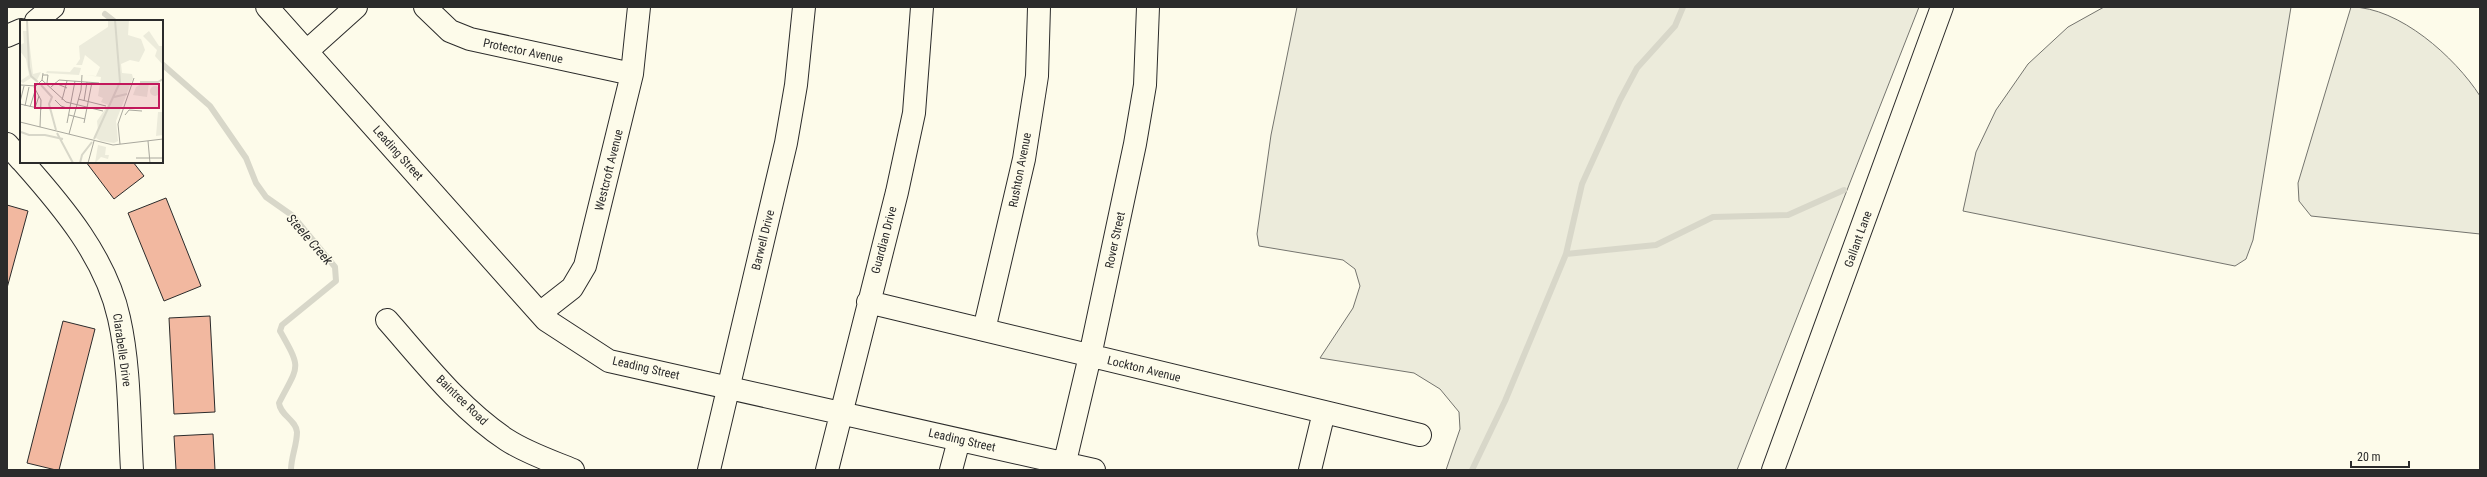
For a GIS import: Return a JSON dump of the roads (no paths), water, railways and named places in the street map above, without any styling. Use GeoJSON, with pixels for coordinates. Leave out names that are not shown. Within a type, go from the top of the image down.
{"type":"FeatureCollection","features":[{"type":"Feature","properties":{"kind":"street"},"geometry":{"type":"LineString","coordinates":[[37,20],[53,7]]}},
{"type":"Feature","properties":{"kind":"street","name":"Leading Street"},"geometry":{"type":"LineString","coordinates":[[268,7],[540,313],[572,338],[610,361],[840,412],[1064,466],[1094,470]]}},
{"type":"Feature","properties":{"kind":"street"},"geometry":{"type":"LineString","coordinates":[[308,51],[356,7]]}},
{"type":"Feature","properties":{"kind":"street","name":"Protector Avenue"},"geometry":{"type":"LineString","coordinates":[[425,7],[450,31],[470,40],[632,74]]}},
{"type":"Feature","properties":{"kind":"street","name":"Westcroft Avenue"},"geometry":{"type":"LineString","coordinates":[[540,313],[572,288],[584,266],[632,74],[639,7]]}},
{"type":"Feature","properties":{"kind":"street","name":"Barwell Drive"},"geometry":{"type":"LineString","coordinates":[[709,470],[727,387],[786,143],[796,86],[804,7]]}},
{"type":"Feature","properties":{"kind":"street","name":"Guardian Drive"},"geometry":{"type":"LineString","coordinates":[[827,470],[914,113],[922,7]]}},
{"type":"Feature","properties":{"kind":"street","name":"Rushton Avenue"},"geometry":{"type":"LineString","coordinates":[[984,330],[1024,159],[1037,76],[1039,7]]}},
{"type":"Feature","properties":{"kind":"street","name":"Rover Street"},"geometry":{"type":"LineString","coordinates":[[1064,466],[1090,356],[1135,144],[1144,92],[1148,7]]}},
{"type":"Feature","properties":{"kind":"street","name":"Gallant Lane"},"geometry":{"type":"LineString","coordinates":[[1773,470],[1942,7]]}},
{"type":"Feature","properties":{"kind":"street"},"geometry":{"type":"LineString","coordinates":[[7,36],[20,30]]}},
{"type":"Feature","properties":{"kind":"street","name":"Clarabelle Drive"},"geometry":{"type":"LineString","coordinates":[[7,144],[20,159]]}},
{"type":"Feature","properties":{"kind":"street","name":"Clarabelle Drive"},"geometry":{"type":"LineString","coordinates":[[24,163],[78,230],[112,292],[119,318],[126,366],[132,470]]}},
{"type":"Feature","properties":{"kind":"street","name":"Lockton Avenue"},"geometry":{"type":"LineString","coordinates":[[868,302],[1420,435]]}},
{"type":"Feature","properties":{"kind":"street","name":"Baintree Road"},"geometry":{"type":"LineString","coordinates":[[387,320],[479,419],[508,440],[545,459],[574,470]]}},
{"type":"Feature","properties":{"kind":"street"},"geometry":{"type":"LineString","coordinates":[[1310,470],[1324,412]]}},
{"type":"Feature","properties":{"kind":"street"},"geometry":{"type":"LineString","coordinates":[[951,470],[959,440]]}},
{"type":"Feature","properties":{"kind":"waterway"},"geometry":{"type":"LineString","coordinates":[[1472,470],[1505,401],[1566,254],[1582,184],[1620,100],[1637,68],[1675,26],[1683,7]]}},
{"type":"Feature","properties":{"kind":"waterway","name":"Steele Creek"},"geometry":{"type":"LineString","coordinates":[[105,14],[113,20]]}},
{"type":"Feature","properties":{"kind":"waterway","name":"Steele Creek"},"geometry":{"type":"LineString","coordinates":[[163,65],[210,106],[246,158],[256,183],[266,197],[293,216],[335,267],[336,281],[282,325],[280,331],[295,361],[294,373],[291,381],[279,403],[282,411],[294,424],[297,432],[291,470]]}},
{"type":"Feature","properties":{"kind":"waterway"},"geometry":{"type":"LineString","coordinates":[[1566,254],[1656,245],[1713,217],[1788,215],[1844,190]]}}]}
